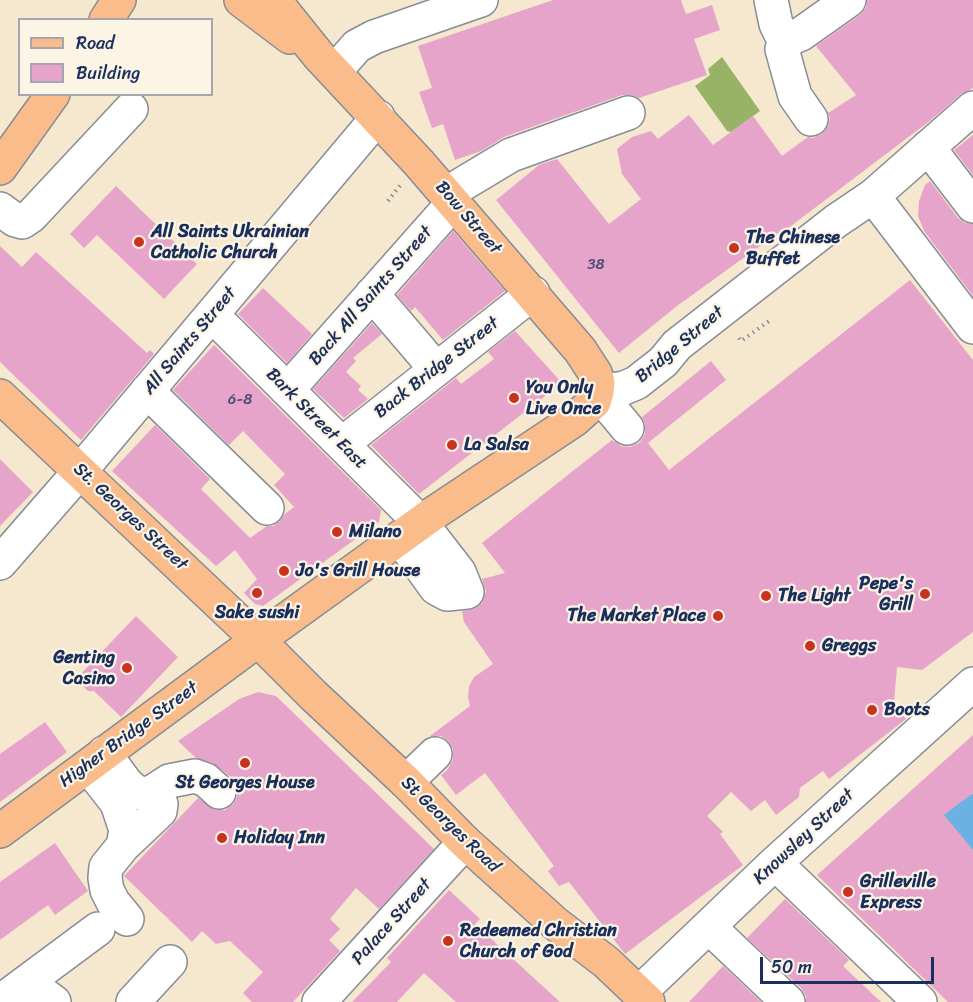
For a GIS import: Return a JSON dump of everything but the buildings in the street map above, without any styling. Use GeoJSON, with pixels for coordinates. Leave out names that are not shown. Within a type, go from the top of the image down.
{"type":"FeatureCollection","features":[{"type":"Feature","properties":{"kind":"main road"},"geometry":{"type":"LineString","coordinates":[[107,18],[119,0]]}},
{"type":"Feature","properties":{"kind":"main road","name":"Bow Street"},"geometry":{"type":"LineString","coordinates":[[240,0],[327,64]]}},
{"type":"Feature","properties":{"kind":"main road","name":"Bow Street"},"geometry":{"type":"LineString","coordinates":[[275,0],[327,64],[450,198],[589,361],[598,382],[597,392]]}},
{"type":"Feature","properties":{"kind":"main road"},"geometry":{"type":"LineString","coordinates":[[0,168],[52,96]]}},
{"type":"Feature","properties":{"kind":"main road"},"geometry":{"type":"LineString","coordinates":[[258,640],[417,526],[574,420],[594,402],[597,392]]}},
{"type":"Feature","properties":{"kind":"main road","name":"St. Georges Street"},"geometry":{"type":"LineString","coordinates":[[0,396],[81,470],[258,640]]}},
{"type":"Feature","properties":{"kind":"main road","name":"Higher Bridge Street"},"geometry":{"type":"LineString","coordinates":[[0,831],[258,640]]}},
{"type":"Feature","properties":{"kind":"main road","name":"St Georges Road"},"geometry":{"type":"LineString","coordinates":[[258,640],[465,842],[556,924],[606,962],[645,1000]]}},
{"type":"Feature","properties":{"kind":"street"},"geometry":{"type":"LineString","coordinates":[[327,64],[374,37],[399,14],[481,0]]}},
{"type":"Feature","properties":{"kind":"street"},"geometry":{"type":"LineString","coordinates":[[771,0],[776,24],[786,38],[801,34],[849,0]]}},
{"type":"Feature","properties":{"kind":"street"},"geometry":{"type":"LineString","coordinates":[[786,38],[782,49],[795,96],[811,119]]}},
{"type":"Feature","properties":{"kind":"street","name":"Bridge Street"},"geometry":{"type":"LineString","coordinates":[[597,392],[624,388],[636,383],[663,362],[677,345],[836,221],[873,196],[973,108]]}},
{"type":"Feature","properties":{"kind":"street"},"geometry":{"type":"LineString","coordinates":[[0,209],[15,220],[22,222],[31,216],[131,109]]}},
{"type":"Feature","properties":{"kind":"street","name":"Back All Saints Street"},"geometry":{"type":"LineString","coordinates":[[286,389],[372,294],[450,198],[511,154],[628,113]]}},
{"type":"Feature","properties":{"kind":"street","name":"All Saints Street"},"geometry":{"type":"LineString","coordinates":[[0,563],[378,117]]}},
{"type":"Feature","properties":{"kind":"street"},"geometry":{"type":"LineString","coordinates":[[928,147],[973,206]]}},
{"type":"Feature","properties":{"kind":"street"},"geometry":{"type":"LineString","coordinates":[[873,196],[973,327]]}},
{"type":"Feature","properties":{"kind":"street","name":"Back Bridge Street"},"geometry":{"type":"LineString","coordinates":[[342,444],[533,293]]}},
{"type":"Feature","properties":{"kind":"street"},"geometry":{"type":"LineString","coordinates":[[372,294],[436,369]]}},
{"type":"Feature","properties":{"kind":"street","name":"Bark Street East"},"geometry":{"type":"LineString","coordinates":[[212,315],[342,444],[417,526]]}},
{"type":"Feature","properties":{"kind":"street"},"geometry":{"type":"LineString","coordinates":[[147,391],[267,508]]}},
{"type":"Feature","properties":{"kind":"street"},"geometry":{"type":"LineString","coordinates":[[597,392],[627,428]]}},
{"type":"Feature","properties":{"kind":"street"},"geometry":{"type":"LineString","coordinates":[[417,526],[474,585],[447,594],[436,588],[417,526]]}},
{"type":"Feature","properties":{"kind":"street","name":"Knowsley Street"},"geometry":{"type":"LineString","coordinates":[[645,1000],[709,927],[775,862],[973,684]]}},
{"type":"Feature","properties":{"kind":"street"},"geometry":{"type":"LineString","coordinates":[[406,782],[435,754]]}},
{"type":"Feature","properties":{"kind":"street"},"geometry":{"type":"LineString","coordinates":[[96,759],[136,792],[149,793]]}},
{"type":"Feature","properties":{"kind":"street"},"geometry":{"type":"LineString","coordinates":[[96,759],[117,804],[123,832]]}},
{"type":"Feature","properties":{"kind":"street"},"geometry":{"type":"LineString","coordinates":[[54,1002],[16,990],[113,924],[113,902],[107,890],[106,867],[123,832],[149,793],[169,781],[195,776],[206,780],[219,792]]}},
{"type":"Feature","properties":{"kind":"street","name":"Palace Street"},"geometry":{"type":"LineString","coordinates":[[335,996],[465,842]]}},
{"type":"Feature","properties":{"kind":"street"},"geometry":{"type":"LineString","coordinates":[[775,862],[920,1002]]}},
{"type":"Feature","properties":{"kind":"street"},"geometry":{"type":"LineString","coordinates":[[709,927],[788,1002]]}},
{"type":"Feature","properties":{"kind":"street"},"geometry":{"type":"LineString","coordinates":[[133,1002],[170,962]]}},
{"type":"Feature","properties":{"kind":"path"},"geometry":{"type":"LineString","coordinates":[[739,338],[741,341],[772,319]]}},
{"type":"Feature","properties":{"kind":"green space"},"geometry":{"type":"Polygon","coordinates":[[[722,57],[760,111],[731,132],[727,131],[695,86],[710,75],[708,69],[722,57]]]}},
{"type":"Feature","properties":{"kind":"green space"},"geometry":{"type":"Polygon","coordinates":[[[973,793],[973,850],[944,815],[973,793]]]}},
{"type":"Feature","properties":{"kind":"waterway"},"geometry":{"type":"LineString","coordinates":[[959,810],[973,829]]}},
{"type":"Feature","properties":{"kind":"place","name":"All Saints Ukrainian Catholic Church"},"geometry":{"type":"Point","coordinates":[139,242]}},
{"type":"Feature","properties":{"kind":"place","name":"The Chinese Buffet"},"geometry":{"type":"Point","coordinates":[734,248]}},
{"type":"Feature","properties":{"kind":"place","name":"You Only Live Once"},"geometry":{"type":"Point","coordinates":[514,398]}},
{"type":"Feature","properties":{"kind":"place","name":"La Salsa"},"geometry":{"type":"Point","coordinates":[452,445]}},
{"type":"Feature","properties":{"kind":"place","name":"Milano"},"geometry":{"type":"Point","coordinates":[337,532]}},
{"type":"Feature","properties":{"kind":"place","name":"Jo's Grill House"},"geometry":{"type":"Point","coordinates":[284,571]}},
{"type":"Feature","properties":{"kind":"place","name":"Sake sushi"},"geometry":{"type":"Point","coordinates":[257,593]}},
{"type":"Feature","properties":{"kind":"place","name":"Pepe's Grill"},"geometry":{"type":"Point","coordinates":[925,594]}},
{"type":"Feature","properties":{"kind":"place","name":"The Light"},"geometry":{"type":"Point","coordinates":[766,596]}},
{"type":"Feature","properties":{"kind":"place","name":"The Market Place"},"geometry":{"type":"Point","coordinates":[718,616]}},
{"type":"Feature","properties":{"kind":"place","name":"Greggs"},"geometry":{"type":"Point","coordinates":[810,646]}},
{"type":"Feature","properties":{"kind":"place","name":"Genting Casino"},"geometry":{"type":"Point","coordinates":[127,668]}},
{"type":"Feature","properties":{"kind":"place","name":"Boots"},"geometry":{"type":"Point","coordinates":[872,710]}},
{"type":"Feature","properties":{"kind":"place","name":"St Georges House"},"geometry":{"type":"Point","coordinates":[245,763]}},
{"type":"Feature","properties":{"kind":"place","name":"Holiday Inn"},"geometry":{"type":"Point","coordinates":[222,838]}},
{"type":"Feature","properties":{"kind":"place","name":"Grilleville Express"},"geometry":{"type":"Point","coordinates":[848,892]}},
{"type":"Feature","properties":{"kind":"place","name":"Redeemed Christian Church of God"},"geometry":{"type":"Point","coordinates":[448,941]}}]}
